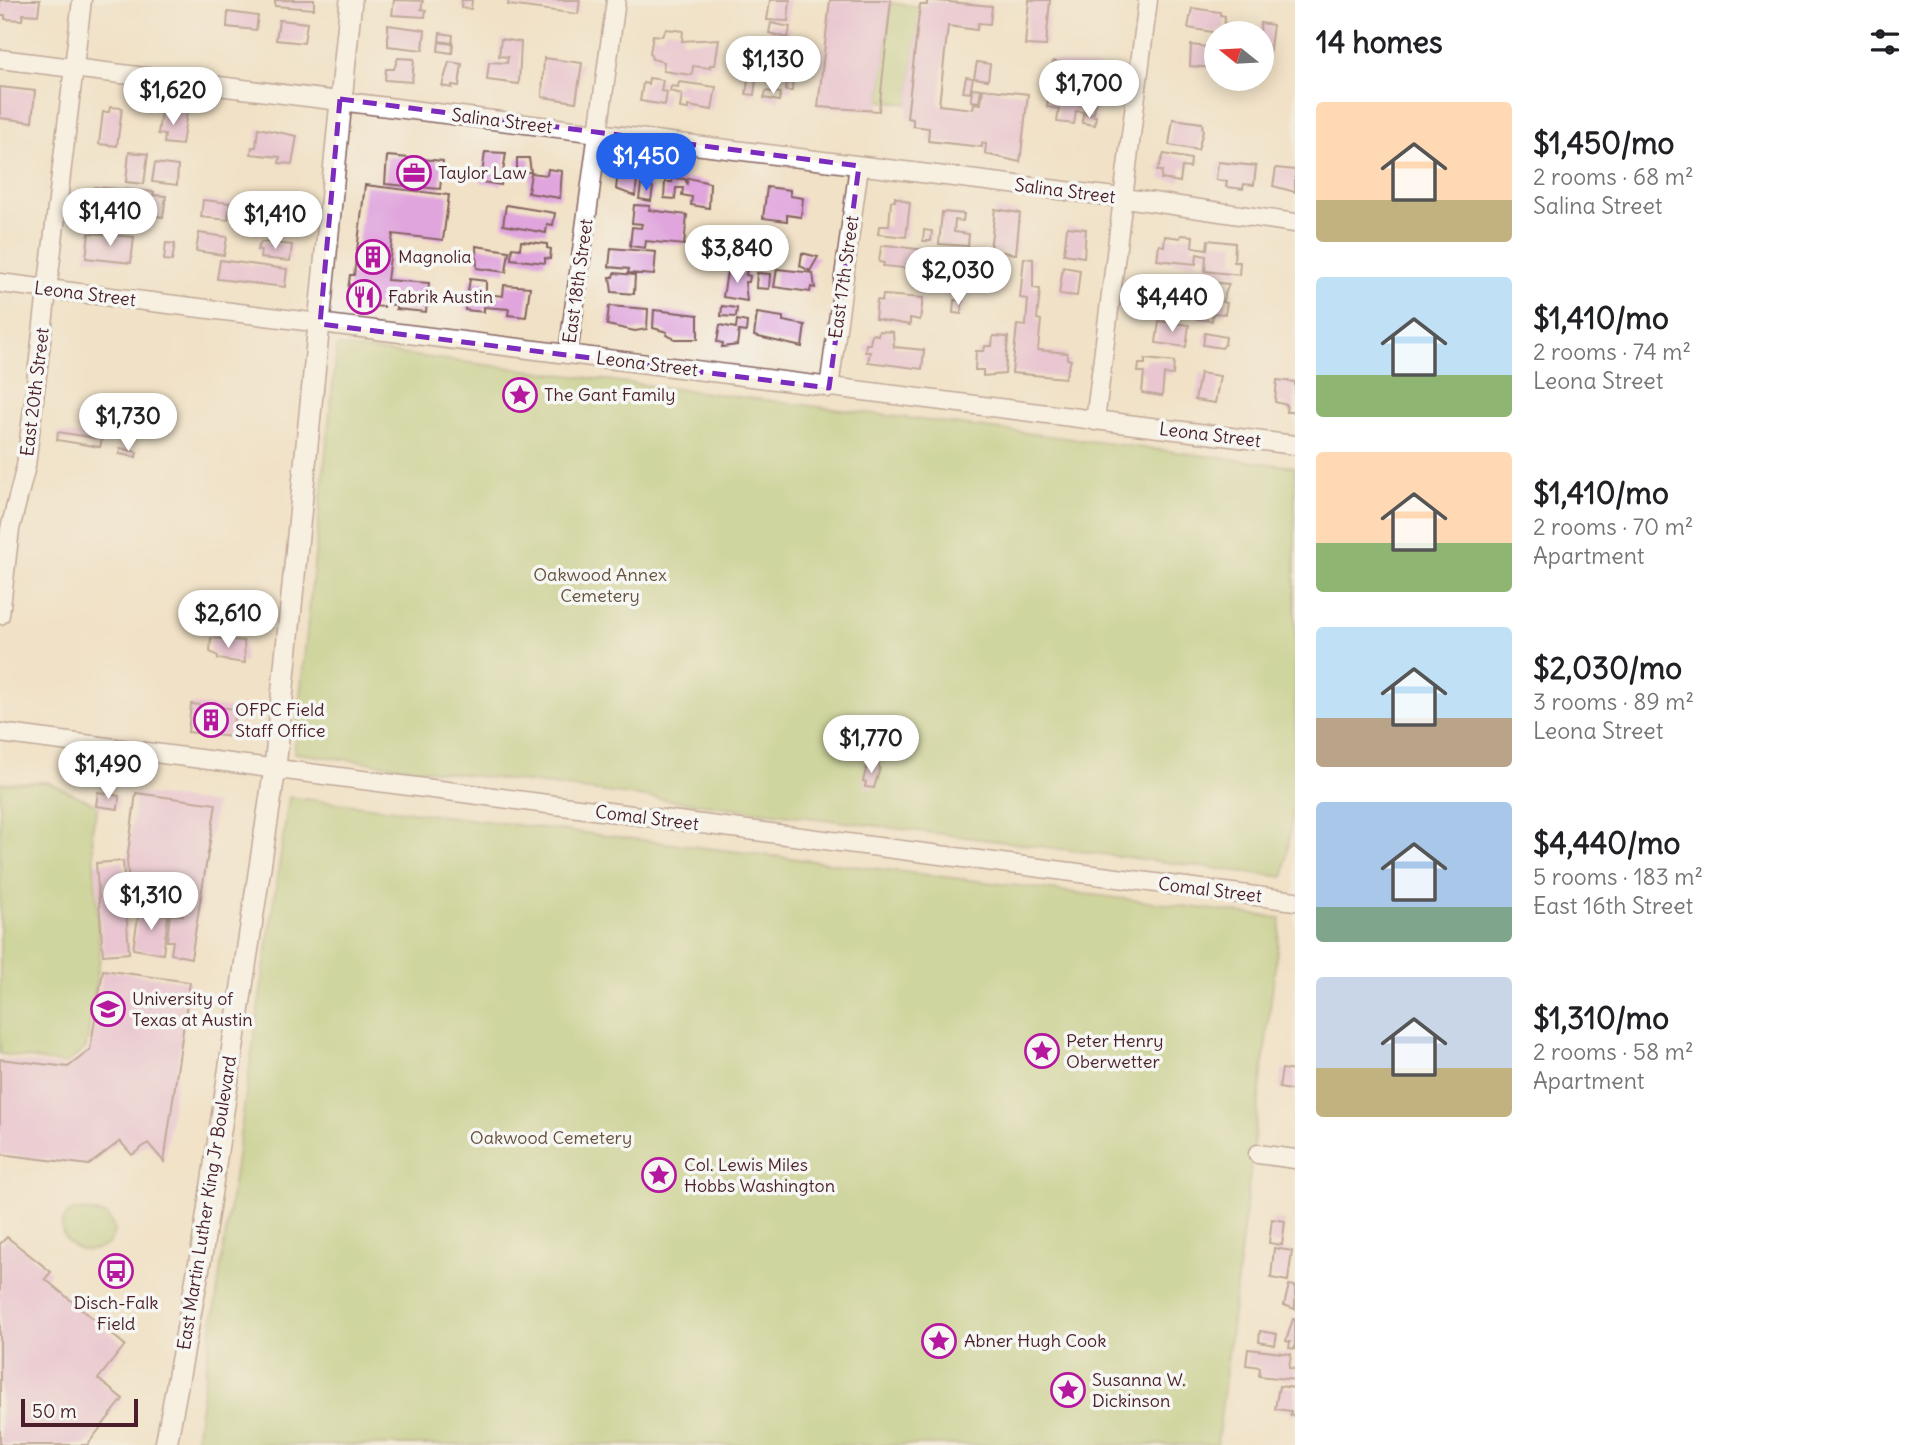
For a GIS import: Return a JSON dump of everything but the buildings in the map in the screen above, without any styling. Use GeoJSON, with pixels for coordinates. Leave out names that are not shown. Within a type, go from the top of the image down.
{"type":"FeatureCollection","features":[{"type":"Feature","properties":{"kind":"main road","name":"East Martin Luther King Jr Boulevard"},"geometry":{"type":"LineString","coordinates":[[166,1445],[202,1250],[275,768],[351,0]]}},
{"type":"Feature","properties":{"kind":"street","name":"East 20th Street"},"geometry":{"type":"LineString","coordinates":[[0,615],[10,529],[26,466],[82,0]]}},
{"type":"Feature","properties":{"kind":"street","name":"East 18th Street"},"geometry":{"type":"LineString","coordinates":[[568,354],[616,0]]}},
{"type":"Feature","properties":{"kind":"street"},"geometry":{"type":"LineString","coordinates":[[1095,421],[1148,0]]}},
{"type":"Feature","properties":{"kind":"street","name":"Salina Street"},"geometry":{"type":"LineString","coordinates":[[0,58],[1122,198],[1295,223]]}},
{"type":"Feature","properties":{"kind":"street","name":"East 17th Street"},"geometry":{"type":"LineString","coordinates":[[829,388],[859,166]]}},
{"type":"Feature","properties":{"kind":"street","name":"Leona Street"},"geometry":{"type":"LineString","coordinates":[[0,283],[1295,445]]}},
{"type":"Feature","properties":{"kind":"street","name":"Comal Street"},"geometry":{"type":"LineString","coordinates":[[0,733],[1295,901]]}},
{"type":"Feature","properties":{"kind":"street"},"geometry":{"type":"LineString","coordinates":[[1258,1154],[1295,1159]]}},
{"type":"Feature","properties":{"kind":"highlighted area"},"geometry":{"type":"Polygon","coordinates":[[[340,99],[859,166],[829,388],[320,324],[340,99]]]}},
{"type":"Feature","properties":{"kind":"green space"},"geometry":{"type":"Polygon","coordinates":[[[891,3],[920,7],[909,104],[880,101],[891,3]]]}},
{"type":"Feature","properties":{"kind":"green space","name":"Oakwood Annex Cemetery"},"geometry":{"type":"Polygon","coordinates":[[[337,346],[1295,467],[1295,793],[1284,877],[294,753],[337,346]]]}},
{"type":"Feature","properties":{"kind":"green space"},"geometry":{"type":"Polygon","coordinates":[[[47,782],[98,805],[92,830],[100,958],[86,1048],[66,1064],[0,1054],[0,783],[47,782]]]}},
{"type":"Feature","properties":{"kind":"green space","name":"Oakwood Cemetery"},"geometry":{"type":"Polygon","coordinates":[[[289,797],[1281,918],[1217,1445],[195,1445],[289,797]]]}},
{"type":"Feature","properties":{"kind":"green space"},"geometry":{"type":"Polygon","coordinates":[[[79,1210],[107,1215],[115,1230],[109,1244],[94,1250],[82,1250],[65,1238],[63,1221],[69,1214],[79,1210]]]}},
{"type":"Feature","properties":{"kind":"place","name":"Taylor Law"},"geometry":{"type":"Point","coordinates":[414,173]}},
{"type":"Feature","properties":{"kind":"place","name":"Magnolia"},"geometry":{"type":"Point","coordinates":[373,257]}},
{"type":"Feature","properties":{"kind":"place","name":"Fabrik Austin"},"geometry":{"type":"Point","coordinates":[364,297]}},
{"type":"Feature","properties":{"kind":"place","name":"The Gant Family"},"geometry":{"type":"Point","coordinates":[520,395]}},
{"type":"Feature","properties":{"kind":"place","name":"OFPC Field Staff Office"},"geometry":{"type":"Point","coordinates":[211,720]}},
{"type":"Feature","properties":{"kind":"place","name":"University of Texas at Austin"},"geometry":{"type":"Point","coordinates":[108,1009]}},
{"type":"Feature","properties":{"kind":"place","name":"Peter Henry Oberwetter"},"geometry":{"type":"Point","coordinates":[1042,1051]}},
{"type":"Feature","properties":{"kind":"place","name":"Col. Lewis Miles Hobbs Washington"},"geometry":{"type":"Point","coordinates":[659,1175]}},
{"type":"Feature","properties":{"kind":"place","name":"Disch-Falk Field"},"geometry":{"type":"Point","coordinates":[116,1271]}},
{"type":"Feature","properties":{"kind":"place","name":"Abner Hugh Cook"},"geometry":{"type":"Point","coordinates":[939,1341]}},
{"type":"Feature","properties":{"kind":"place","name":"Susanna W. Dickinson"},"geometry":{"type":"Point","coordinates":[1068,1390]}}]}
